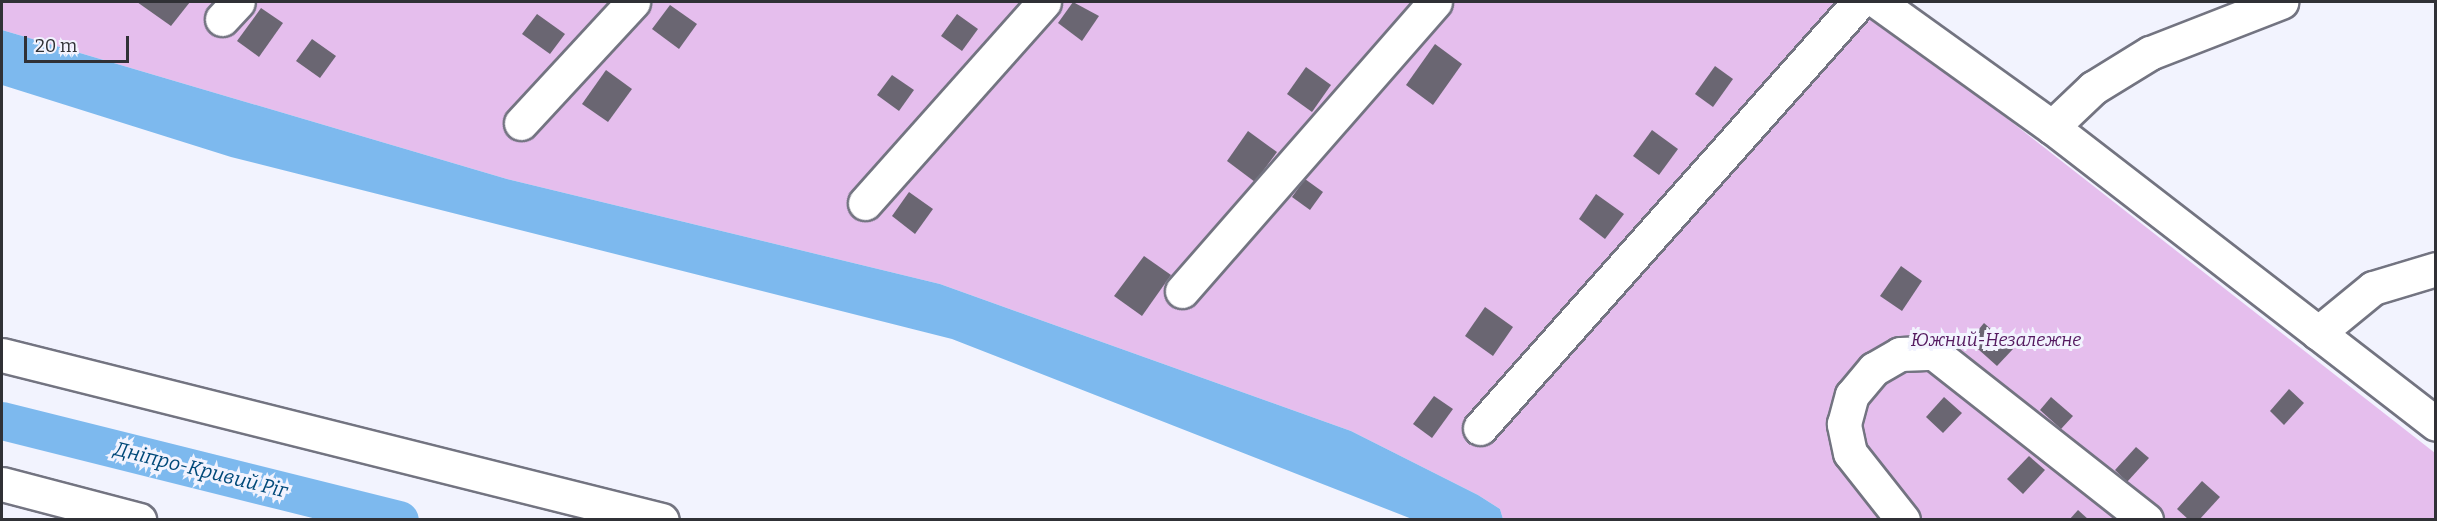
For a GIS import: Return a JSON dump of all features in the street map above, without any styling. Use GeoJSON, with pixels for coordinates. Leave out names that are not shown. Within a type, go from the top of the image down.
{"type":"FeatureCollection","features":[{"type":"Feature","properties":{"kind":"street"},"geometry":{"type":"LineString","coordinates":[[521,123],[633,2]]}},
{"type":"Feature","properties":{"kind":"street"},"geometry":{"type":"LineString","coordinates":[[865,202],[1044,2]]}},
{"type":"Feature","properties":{"kind":"street"},"geometry":{"type":"LineString","coordinates":[[1182,291],[1435,2]]}},
{"type":"Feature","properties":{"kind":"street"},"geometry":{"type":"LineString","coordinates":[[1480,428],[1859,2]]}},
{"type":"Feature","properties":{"kind":"street"},"geometry":{"type":"LineString","coordinates":[[1878,2],[2052,127],[2436,424]]}},
{"type":"Feature","properties":{"kind":"street"},"geometry":{"type":"LineString","coordinates":[[2052,127],[2093,88],[2150,53],[2281,2]]}},
{"type":"Feature","properties":{"kind":"street"},"geometry":{"type":"LineString","coordinates":[[2318,333],[2373,288],[2436,269]]}},
{"type":"Feature","properties":{"kind":"street"},"geometry":{"type":"LineString","coordinates":[[1903,519],[1850,453],[1844,424],[1852,394],[1874,369],[1900,354],[1934,353],[2146,519]]}},
{"type":"Feature","properties":{"kind":"street"},"geometry":{"type":"LineString","coordinates":[[2,356],[662,519]]}},
{"type":"Feature","properties":{"kind":"street"},"geometry":{"type":"LineString","coordinates":[[2,484],[139,519]]}},
{"type":"Feature","properties":{"kind":"green space","name":"Южний-Незалежне"},"geometry":{"type":"Polygon","coordinates":[[[2,2],[1875,2],[1959,81],[2435,453],[2435,519],[1503,519],[1500,509],[1478,495],[1351,431],[940,284],[507,179],[2,30],[2,2]]]}},
{"type":"Feature","properties":{"kind":"water"},"geometry":{"type":"Polygon","coordinates":[[[2,30],[507,179],[940,284],[1351,431],[1478,495],[1500,509],[1503,519],[1412,519],[952,339],[231,157],[2,85],[2,30]]]}},
{"type":"Feature","properties":{"kind":"building"},"geometry":{"type":"Polygon","coordinates":[[[137,2],[190,2],[171,26],[137,2]]]}},
{"type":"Feature","properties":{"kind":"building"},"geometry":{"type":"Polygon","coordinates":[[[1073,2],[1099,16],[1082,41],[1058,23],[1073,2]]]}},
{"type":"Feature","properties":{"kind":"building"},"geometry":{"type":"Polygon","coordinates":[[[670,5],[697,24],[679,49],[652,29],[670,5]]]}},
{"type":"Feature","properties":{"kind":"building"},"geometry":{"type":"Polygon","coordinates":[[[261,8],[283,23],[259,57],[237,41],[261,8]]]}},
{"type":"Feature","properties":{"kind":"building"},"geometry":{"type":"Polygon","coordinates":[[[537,14],[565,34],[550,54],[522,34],[537,14]]]}},
{"type":"Feature","properties":{"kind":"building"},"geometry":{"type":"Polygon","coordinates":[[[957,14],[978,29],[962,51],[941,36],[957,14]]]}},
{"type":"Feature","properties":{"kind":"building"},"geometry":{"type":"Polygon","coordinates":[[[312,39],[336,56],[320,78],[296,61],[312,39]]]}},
{"type":"Feature","properties":{"kind":"building"},"geometry":{"type":"Polygon","coordinates":[[[1435,44],[1462,64],[1433,105],[1406,85],[1435,44]]]}},
{"type":"Feature","properties":{"kind":"building"},"geometry":{"type":"Polygon","coordinates":[[[1715,66],[1733,79],[1713,107],[1695,94],[1715,66]]]}},
{"type":"Feature","properties":{"kind":"building"},"geometry":{"type":"Polygon","coordinates":[[[1306,67],[1331,85],[1312,112],[1287,94],[1306,67]]]}},
{"type":"Feature","properties":{"kind":"building"},"geometry":{"type":"Polygon","coordinates":[[[606,70],[632,89],[608,122],[582,104],[606,70]]]}},
{"type":"Feature","properties":{"kind":"building"},"geometry":{"type":"Polygon","coordinates":[[[892,75],[914,90],[899,111],[877,95],[892,75]]]}},
{"type":"Feature","properties":{"kind":"building"},"geometry":{"type":"Polygon","coordinates":[[[1652,130],[1678,149],[1659,175],[1633,156],[1652,130]]]}},
{"type":"Feature","properties":{"kind":"building"},"geometry":{"type":"Polygon","coordinates":[[[1248,131],[1277,152],[1255,182],[1227,161],[1248,131]]]}},
{"type":"Feature","properties":{"kind":"building"},"geometry":{"type":"Polygon","coordinates":[[[1305,179],[1323,192],[1310,210],[1292,197],[1305,179]]]}},
{"type":"Feature","properties":{"kind":"building"},"geometry":{"type":"Polygon","coordinates":[[[909,192],[933,209],[915,234],[892,216],[909,192]]]}},
{"type":"Feature","properties":{"kind":"building"},"geometry":{"type":"Polygon","coordinates":[[[1596,194],[1624,214],[1605,239],[1579,219],[1596,194]]]}},
{"type":"Feature","properties":{"kind":"building"},"geometry":{"type":"Polygon","coordinates":[[[1144,256],[1171,275],[1142,316],[1114,296],[1144,256]]]}},
{"type":"Feature","properties":{"kind":"building"},"geometry":{"type":"Polygon","coordinates":[[[1901,266],[1922,281],[1902,311],[1880,296],[1901,266]]]}},
{"type":"Feature","properties":{"kind":"building"},"geometry":{"type":"Polygon","coordinates":[[[1485,307],[1513,327],[1493,356],[1465,336],[1485,307]]]}},
{"type":"Feature","properties":{"kind":"building"},"geometry":{"type":"Polygon","coordinates":[[[1984,323],[2013,349],[1997,366],[1969,341],[1984,323]]]}},
{"type":"Feature","properties":{"kind":"building"},"geometry":{"type":"Polygon","coordinates":[[[2289,389],[2304,403],[2284,425],[2270,411],[2289,389]]]}},
{"type":"Feature","properties":{"kind":"building"},"geometry":{"type":"Polygon","coordinates":[[[1434,396],[1453,409],[1432,438],[1413,424],[1434,396]]]}},
{"type":"Feature","properties":{"kind":"building"},"geometry":{"type":"Polygon","coordinates":[[[1944,397],[1962,413],[1943,433],[1926,417],[1944,397]]]}},
{"type":"Feature","properties":{"kind":"building"},"geometry":{"type":"Polygon","coordinates":[[[2051,397],[2073,416],[2061,429],[2040,410],[2051,397]]]}},
{"type":"Feature","properties":{"kind":"building"},"geometry":{"type":"Polygon","coordinates":[[[2136,447],[2149,458],[2127,482],[2115,470],[2136,447]]]}},
{"type":"Feature","properties":{"kind":"building"},"geometry":{"type":"Polygon","coordinates":[[[2029,456],[2045,470],[2023,494],[2007,479],[2029,456]]]}},
{"type":"Feature","properties":{"kind":"building"},"geometry":{"type":"Polygon","coordinates":[[[2202,481],[2220,497],[2199,520],[2189,520],[2177,509],[2202,481]]]}},
{"type":"Feature","properties":{"kind":"building"},"geometry":{"type":"Polygon","coordinates":[[[2078,510],[2089,520],[2069,520],[2078,510]]]}},
{"type":"Feature","properties":{"kind":"waterway","name":"Дніпро-Кривий Ріг"},"geometry":{"type":"LineString","coordinates":[[2,421],[400,520]]}}]}
